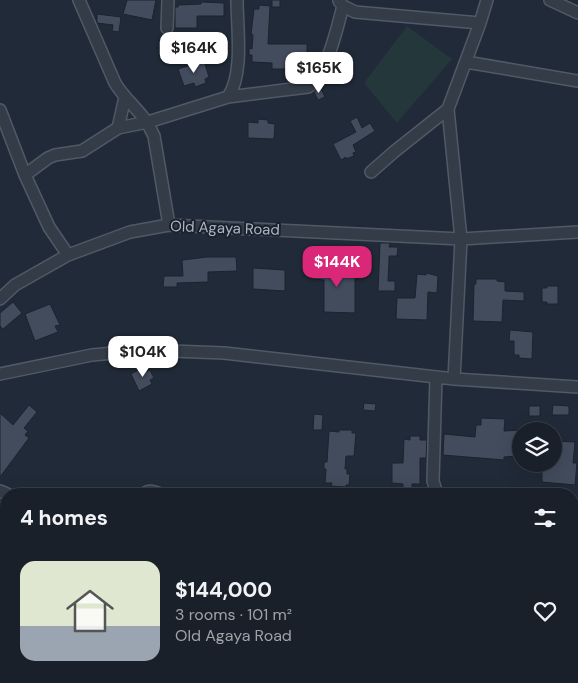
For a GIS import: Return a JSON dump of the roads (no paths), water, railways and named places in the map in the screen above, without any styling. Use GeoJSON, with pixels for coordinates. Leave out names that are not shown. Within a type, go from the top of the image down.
{"type":"FeatureCollection","features":[{"type":"Feature","properties":{"kind":"street"},"geometry":{"type":"LineString","coordinates":[[78,0],[115,83],[148,122],[154,136],[169,225]]}},
{"type":"Feature","properties":{"kind":"street"},"geometry":{"type":"LineString","coordinates":[[166,28],[168,0]]}},
{"type":"Feature","properties":{"kind":"street"},"geometry":{"type":"LineString","coordinates":[[228,97],[233,89],[238,55],[237,0]]}},
{"type":"Feature","properties":{"kind":"street"},"geometry":{"type":"LineString","coordinates":[[454,379],[462,239],[448,109],[487,0]]}},
{"type":"Feature","properties":{"kind":"street"},"geometry":{"type":"LineString","coordinates":[[550,0],[578,13]]}},
{"type":"Feature","properties":{"kind":"street"},"geometry":{"type":"LineString","coordinates":[[25,175],[48,158],[82,150],[118,128],[148,122],[228,97],[308,87],[312,84],[330,54],[341,3],[355,12],[480,23]]}},
{"type":"Feature","properties":{"kind":"street"},"geometry":{"type":"LineString","coordinates":[[466,62],[578,81]]}},
{"type":"Feature","properties":{"kind":"street"},"geometry":{"type":"LineString","coordinates":[[118,128],[125,97]]}},
{"type":"Feature","properties":{"kind":"street"},"geometry":{"type":"LineString","coordinates":[[371,172],[394,151],[448,109]]}},
{"type":"Feature","properties":{"kind":"street"},"geometry":{"type":"LineString","coordinates":[[0,110],[25,175],[49,227],[68,255]]}},
{"type":"Feature","properties":{"kind":"street","name":"Old Agaya Road"},"geometry":{"type":"LineString","coordinates":[[0,299],[15,286],[68,255],[130,232],[169,225],[462,239],[578,232]]}},
{"type":"Feature","properties":{"kind":"street"},"geometry":{"type":"LineString","coordinates":[[0,374],[92,355],[146,350],[224,353],[454,379],[578,387]]}},
{"type":"Feature","properties":{"kind":"street"},"geometry":{"type":"LineString","coordinates":[[435,488],[433,481],[436,377]]}}]}
